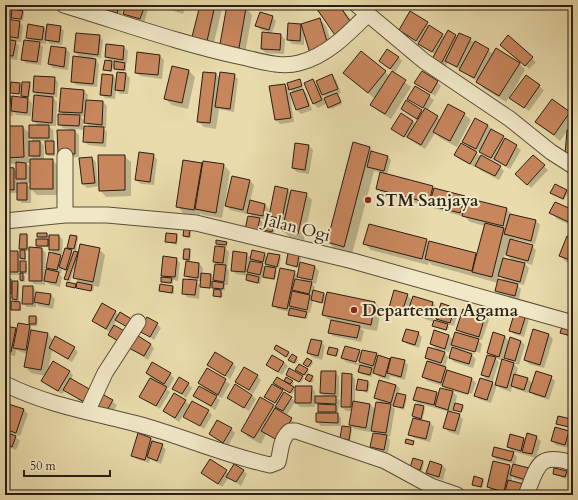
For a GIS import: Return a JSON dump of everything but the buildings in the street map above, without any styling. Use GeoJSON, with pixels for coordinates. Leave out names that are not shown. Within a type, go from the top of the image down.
{"type":"FeatureCollection","features":[{"type":"Feature","properties":{"kind":"street"},"geometry":{"type":"LineString","coordinates":[[64,5],[138,29],[230,55],[264,62],[285,64],[298,64],[329,49],[345,37],[362,10],[424,61],[510,119],[551,152],[573,166]]}},
{"type":"Feature","properties":{"kind":"street"},"geometry":{"type":"LineString","coordinates":[[65,156],[65,215]]}},
{"type":"Feature","properties":{"kind":"street","name":"Jalan Ogi"},"geometry":{"type":"LineString","coordinates":[[5,221],[65,215],[107,215],[196,223],[353,261],[573,323]]}},
{"type":"Feature","properties":{"kind":"street"},"geometry":{"type":"LineString","coordinates":[[87,412],[105,374],[138,322]]}},
{"type":"Feature","properties":{"kind":"street"},"geometry":{"type":"LineString","coordinates":[[5,384],[42,401],[153,428],[204,446],[270,464],[278,462],[279,453],[286,434],[290,431],[296,431],[385,461],[431,486],[457,495]]}},
{"type":"Feature","properties":{"kind":"street"},"geometry":{"type":"LineString","coordinates":[[526,495],[540,464],[545,460],[563,460],[573,463]]}},
{"type":"Feature","properties":{"kind":"place","name":"STM Sanjaya"},"geometry":{"type":"Point","coordinates":[368,200]}},
{"type":"Feature","properties":{"kind":"place","name":"Departemen Agama"},"geometry":{"type":"Point","coordinates":[354,310]}}]}
